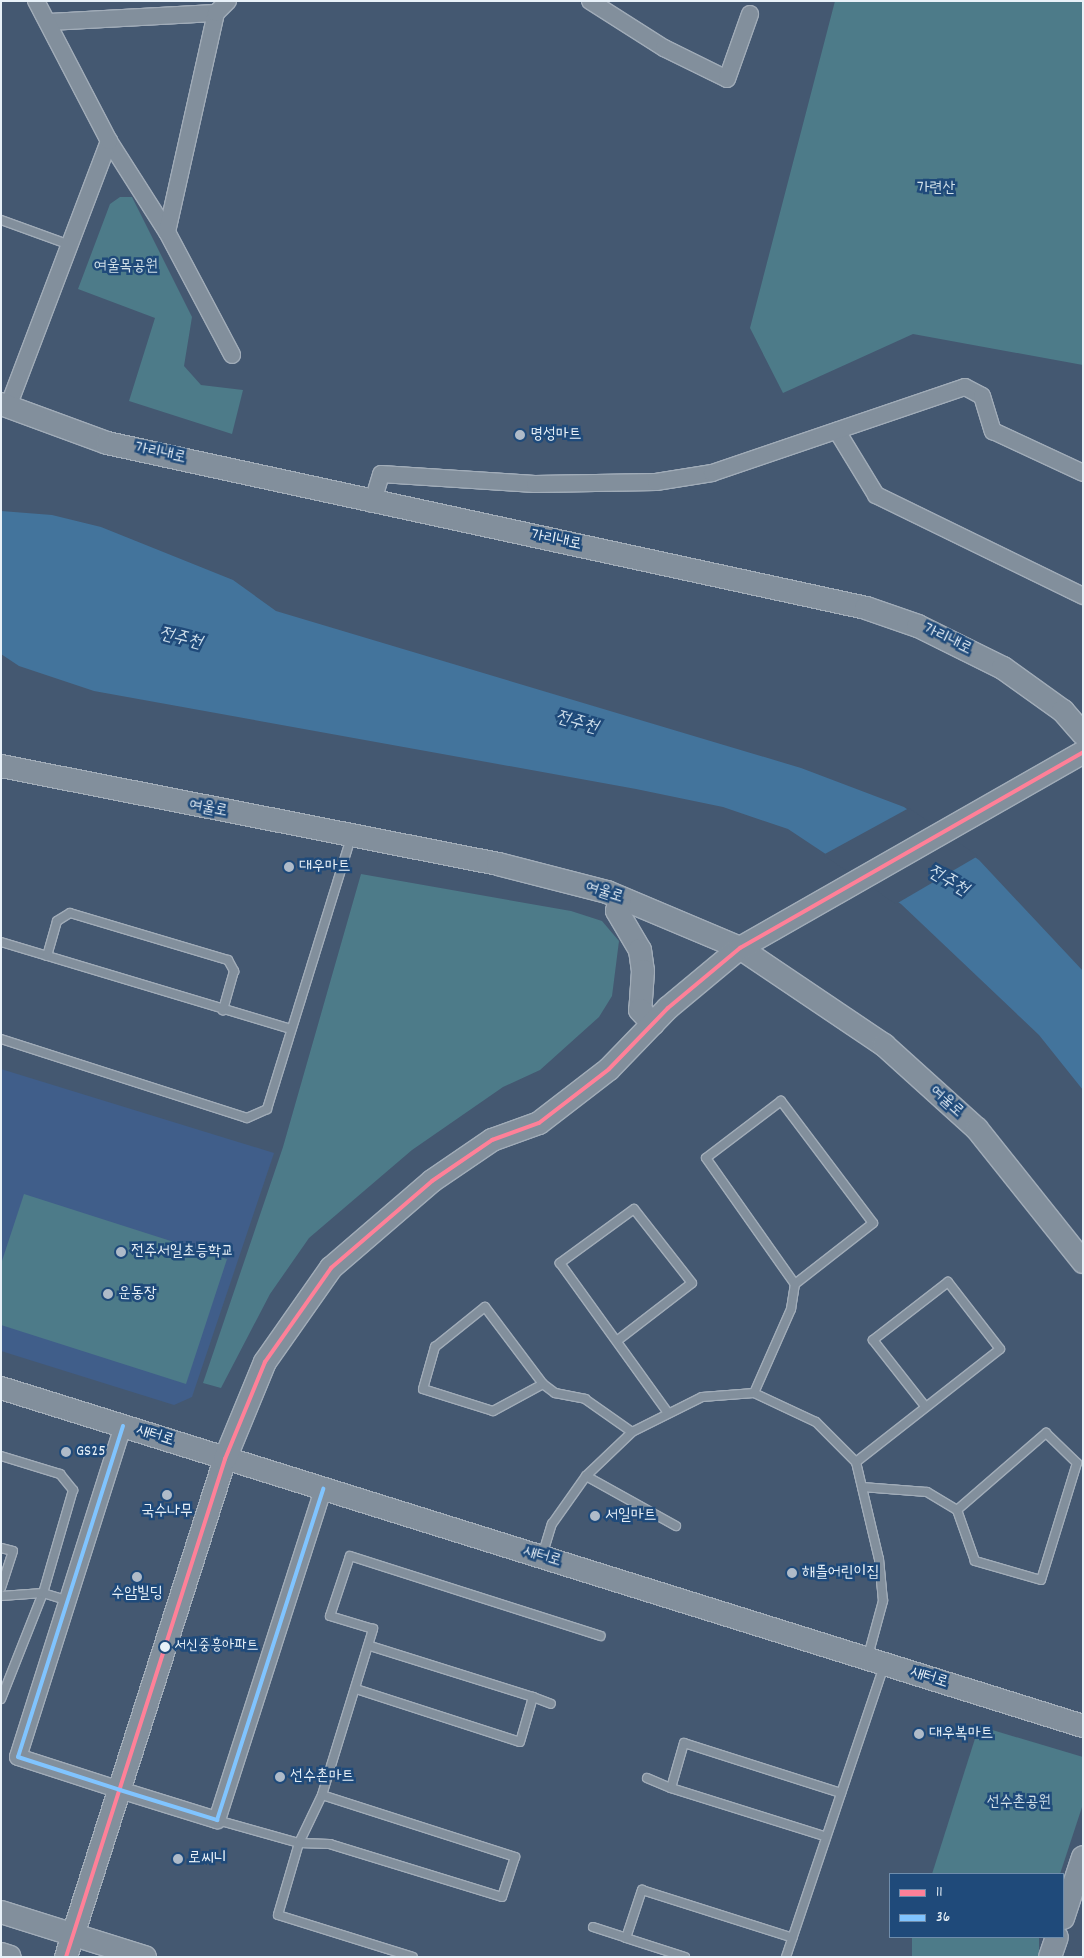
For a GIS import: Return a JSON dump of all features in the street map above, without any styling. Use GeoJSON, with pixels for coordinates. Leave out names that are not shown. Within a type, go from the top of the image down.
{"type":"FeatureCollection","features":[{"type":"Feature","properties":{"kind":"street"},"geometry":{"type":"LineString","coordinates":[[36,1],[109,141],[167,232],[232,355]]}},
{"type":"Feature","properties":{"kind":"street"},"geometry":{"type":"LineString","coordinates":[[590,1],[664,48],[727,80],[750,14]]}},
{"type":"Feature","properties":{"kind":"street"},"geometry":{"type":"LineString","coordinates":[[48,22],[222,7],[167,232]]}},
{"type":"Feature","properties":{"kind":"street"},"geometry":{"type":"LineString","coordinates":[[4,405],[70,245],[109,141]]}},
{"type":"Feature","properties":{"kind":"street"},"geometry":{"type":"LineString","coordinates":[[372,504],[381,474],[535,484],[656,482],[712,473],[966,387],[982,396],[993,431],[1083,473]]}},
{"type":"Feature","properties":{"kind":"street","name":"가리내로"},"geometry":{"type":"LineString","coordinates":[[4,405],[107,443],[372,504],[753,580],[866,608],[918,626],[1003,668],[1063,711],[1083,734]]}},
{"type":"Feature","properties":{"kind":"street"},"geometry":{"type":"LineString","coordinates":[[837,431],[876,495],[1083,596]]}},
{"type":"Feature","properties":{"kind":"street"},"geometry":{"type":"LineString","coordinates":[[66,1957],[225,1459],[265,1362],[331,1268],[455,1166],[492,1140],[539,1123],[609,1069],[653,1024],[740,948],[1083,752]]}},
{"type":"Feature","properties":{"kind":"street","name":"여울로"},"geometry":{"type":"LineString","coordinates":[[1,766],[498,864],[620,898],[740,948],[884,1045],[977,1129],[1083,1262]]}},
{"type":"Feature","properties":{"kind":"street"},"geometry":{"type":"LineString","coordinates":[[620,898],[617,911],[640,950],[643,971],[640,1010],[653,1024]]}},
{"type":"Feature","properties":{"kind":"street","name":"새터로"},"geometry":{"type":"LineString","coordinates":[[1,1388],[1083,1726]]}},
{"type":"Feature","properties":{"kind":"street"},"geometry":{"type":"LineString","coordinates":[[123,1426],[18,1757],[120,1790],[218,1820],[323,1489]]}},
{"type":"Feature","properties":{"kind":"street"},"geometry":{"type":"LineString","coordinates":[[1064,1915],[1083,1857]]}},
{"type":"Feature","properties":{"kind":"street"},"geometry":{"type":"LineString","coordinates":[[1,1912],[145,1957]]}},
{"type":"Feature","properties":{"kind":"street"},"geometry":{"type":"LineString","coordinates":[[1050,1957],[1057,1938]]}},
{"type":"Feature","properties":{"kind":"street"},"geometry":{"type":"LineString","coordinates":[[1,1954],[10,1957]]}},
{"type":"Feature","properties":{"kind":"lane"},"geometry":{"type":"LineString","coordinates":[[1,220],[70,245]]}},
{"type":"Feature","properties":{"kind":"lane"},"geometry":{"type":"LineString","coordinates":[[1,1039],[248,1118],[267,1109],[351,836]]}},
{"type":"Feature","properties":{"kind":"lane"},"geometry":{"type":"LineString","coordinates":[[47,956],[58,921],[70,913],[228,960],[234,972],[223,1010]]}},
{"type":"Feature","properties":{"kind":"lane"},"geometry":{"type":"LineString","coordinates":[[1,942],[223,1010],[291,1028]]}},
{"type":"Feature","properties":{"kind":"lane"},"geometry":{"type":"LineString","coordinates":[[754,1393],[791,1309],[795,1284],[873,1223],[781,1102],[706,1158],[795,1284]]}},
{"type":"Feature","properties":{"kind":"lane"},"geometry":{"type":"LineString","coordinates":[[618,1340],[692,1283],[634,1209],[560,1263],[618,1340],[668,1413]]}},
{"type":"Feature","properties":{"kind":"lane"},"geometry":{"type":"LineString","coordinates":[[856,1462],[1000,1349],[948,1282],[873,1340],[925,1406]]}},
{"type":"Feature","properties":{"kind":"lane"},"geometry":{"type":"LineString","coordinates":[[543,1384],[493,1411],[423,1389],[435,1347],[485,1307],[543,1384],[555,1393],[585,1399],[632,1432]]}},
{"type":"Feature","properties":{"kind":"lane"},"geometry":{"type":"LineString","coordinates":[[541,1557],[552,1524],[586,1476],[632,1432],[702,1397],[754,1393],[816,1422],[856,1462],[879,1559],[883,1601],[876,1661],[841,1793],[824,1836],[786,1957]]}},
{"type":"Feature","properties":{"kind":"lane"},"geometry":{"type":"LineString","coordinates":[[862,1487],[927,1492],[957,1510],[975,1561],[1041,1580],[1077,1462],[1046,1433],[957,1510]]}},
{"type":"Feature","properties":{"kind":"lane"},"geometry":{"type":"LineString","coordinates":[[1,1456],[60,1474],[73,1490],[43,1592],[1,1699]]}},
{"type":"Feature","properties":{"kind":"lane"},"geometry":{"type":"LineString","coordinates":[[586,1476],[676,1526]]}},
{"type":"Feature","properties":{"kind":"lane"},"geometry":{"type":"LineString","coordinates":[[1,1548],[13,1552],[1,1588]]}},
{"type":"Feature","properties":{"kind":"lane"},"geometry":{"type":"LineString","coordinates":[[413,1957],[278,1914],[299,1843],[322,1795],[370,1646],[373,1629],[330,1616],[350,1556],[601,1636]]}},
{"type":"Feature","properties":{"kind":"lane"},"geometry":{"type":"LineString","coordinates":[[1,1596],[43,1592],[69,1601]]}},
{"type":"Feature","properties":{"kind":"lane"},"geometry":{"type":"LineString","coordinates":[[370,1646],[551,1704]]}},
{"type":"Feature","properties":{"kind":"lane"},"geometry":{"type":"LineString","coordinates":[[356,1689],[520,1742],[533,1697]]}},
{"type":"Feature","properties":{"kind":"lane"},"geometry":{"type":"LineString","coordinates":[[670,1788],[684,1743],[841,1793]]}},
{"type":"Feature","properties":{"kind":"lane"},"geometry":{"type":"LineString","coordinates":[[647,1778],[670,1788],[824,1836]]}},
{"type":"Feature","properties":{"kind":"lane"},"geometry":{"type":"LineString","coordinates":[[218,1820],[299,1843],[330,1844],[502,1897],[514,1857],[322,1795]]}},
{"type":"Feature","properties":{"kind":"lane"},"geometry":{"type":"LineString","coordinates":[[626,1938],[642,1890],[792,1938]]}},
{"type":"Feature","properties":{"kind":"lane"},"geometry":{"type":"LineString","coordinates":[[593,1927],[685,1957]]}},
{"type":"Feature","properties":{"kind":"shaded area","name":"전주서일초등학교"},"geometry":{"type":"Polygon","coordinates":[[[1,1069],[274,1153],[192,1397],[174,1405],[1,1351],[1,1069]]]}},
{"type":"Feature","properties":{"kind":"green space","name":"가련산"},"geometry":{"type":"Polygon","coordinates":[[[835,1],[1083,1],[1083,365],[913,334],[783,393],[750,328],[835,1]]]}},
{"type":"Feature","properties":{"kind":"green space","name":"여울목공원"},"geometry":{"type":"Polygon","coordinates":[[[120,197],[132,197],[192,317],[184,366],[201,385],[243,390],[232,434],[129,401],[155,318],[78,289],[110,204],[120,197]]]}},
{"type":"Feature","properties":{"kind":"green space"},"geometry":{"type":"Polygon","coordinates":[[[361,874],[571,911],[602,921],[619,941],[612,996],[599,1017],[540,1070],[503,1087],[412,1150],[309,1238],[270,1294],[221,1388],[203,1383],[283,1147],[361,874]]]}},
{"type":"Feature","properties":{"kind":"green space","name":"운동장"},"geometry":{"type":"Polygon","coordinates":[[[24,1194],[227,1259],[186,1384],[1,1325],[1,1264],[24,1194]]]}},
{"type":"Feature","properties":{"kind":"green space","name":"선수촌공원"},"geometry":{"type":"Polygon","coordinates":[[[979,1726],[1083,1757],[1083,1804],[1060,1873],[932,1873],[979,1726]]]}},
{"type":"Feature","properties":{"kind":"green space"},"geometry":{"type":"Polygon","coordinates":[[[912,1938],[1039,1938],[1039,1957],[912,1957],[912,1938]]]}},
{"type":"Feature","properties":{"kind":"water","name":"전주천"},"geometry":{"type":"Polygon","coordinates":[[[1,511],[52,515],[101,527],[233,580],[276,611],[801,768],[904,807],[979,860],[1083,971],[1083,1090],[1039,1035],[901,904],[788,829],[723,807],[636,789],[94,691],[19,666],[1,654],[1,511]]]}},
{"type":"Feature","properties":{"kind":"pier"},"geometry":{"type":"Polygon","coordinates":[[[909,808],[978,856],[896,904],[823,855],[909,808]]]}},
{"type":"Feature","properties":{"kind":"transit line","name":"11"},"geometry":{"type":"LineString","coordinates":[[66,1957],[225,1459],[265,1362],[331,1268],[432,1181],[492,1140],[539,1123],[609,1069],[668,1008],[740,948],[1083,752]]}},
{"type":"Feature","properties":{"kind":"transit line","name":"36"},"geometry":{"type":"LineString","coordinates":[[123,1426],[18,1757],[120,1790],[217,1820],[323,1489]]}},
{"type":"Feature","properties":{"kind":"place","name":"명성마트"},"geometry":{"type":"Point","coordinates":[520,435]}},
{"type":"Feature","properties":{"kind":"place","name":"대우마트"},"geometry":{"type":"Point","coordinates":[289,867]}},
{"type":"Feature","properties":{"kind":"place","name":"전주서일초등학교"},"geometry":{"type":"Point","coordinates":[121,1252]}},
{"type":"Feature","properties":{"kind":"place","name":"운동장"},"geometry":{"type":"Point","coordinates":[108,1294]}},
{"type":"Feature","properties":{"kind":"place","name":"GS25"},"geometry":{"type":"Point","coordinates":[66,1452]}},
{"type":"Feature","properties":{"kind":"place","name":"국수나무"},"geometry":{"type":"Point","coordinates":[167,1495]}},
{"type":"Feature","properties":{"kind":"place","name":"서일마트"},"geometry":{"type":"Point","coordinates":[595,1516]}},
{"type":"Feature","properties":{"kind":"place","name":"해뜰어린이집"},"geometry":{"type":"Point","coordinates":[792,1573]}},
{"type":"Feature","properties":{"kind":"place","name":"수암빌딩"},"geometry":{"type":"Point","coordinates":[137,1577]}},
{"type":"Feature","properties":{"kind":"place","name":"서신중흥아파트"},"geometry":{"type":"Point","coordinates":[165,1647]}},
{"type":"Feature","properties":{"kind":"place","name":"대우복마트"},"geometry":{"type":"Point","coordinates":[919,1734]}},
{"type":"Feature","properties":{"kind":"place","name":"선수촌마트"},"geometry":{"type":"Point","coordinates":[280,1777]}},
{"type":"Feature","properties":{"kind":"place","name":"로씨니"},"geometry":{"type":"Point","coordinates":[178,1859]}}]}
